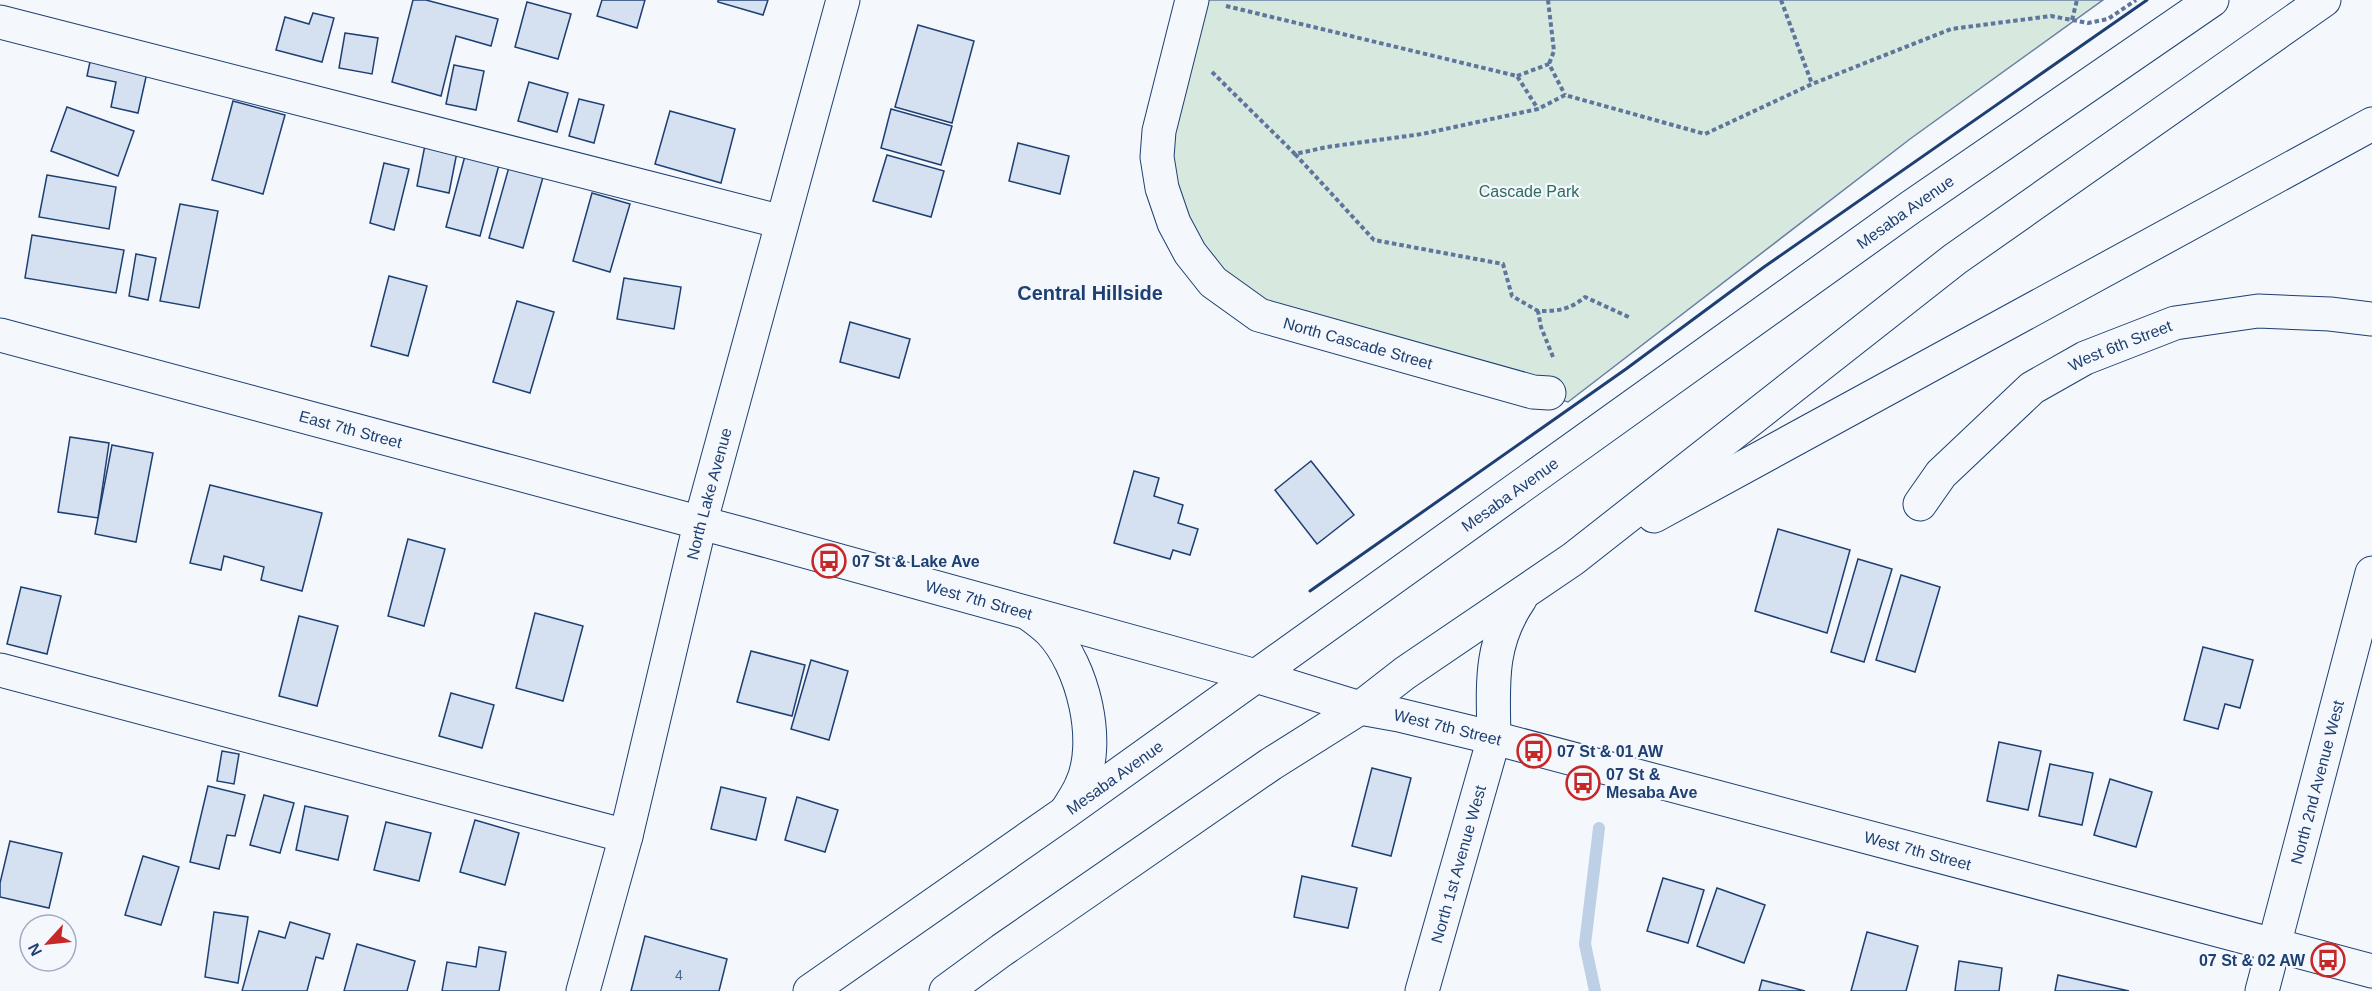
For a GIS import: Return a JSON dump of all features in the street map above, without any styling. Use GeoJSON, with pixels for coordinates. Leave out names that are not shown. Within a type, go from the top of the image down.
{"type":"FeatureCollection","features":[{"type":"Feature","properties":{"kind":"main road","name":"North Lake Avenue"},"geometry":{"type":"LineString","coordinates":[[583,991],[626,836],[700,524],[843,0]]}},
{"type":"Feature","properties":{"kind":"main road","name":"Mesaba Avenue"},"geometry":{"type":"LineString","coordinates":[[810,991],[1066,812],[1911,207],[2212,0]]}},
{"type":"Feature","properties":{"kind":"main road"},"geometry":{"type":"LineString","coordinates":[[946,991],[1271,764],[1360,708],[1405,673],[1573,559],[1955,259],[2324,0]]}},
{"type":"Feature","properties":{"kind":"main road","name":"North Cascade Street"},"geometry":{"type":"LineString","coordinates":[[1204,1],[1182,41],[1159,130],[1157,158],[1162,188],[1174,223],[1190,253],[1213,282],[1259,315],[1533,392],[1549,393]]}},
{"type":"Feature","properties":{"kind":"main road"},"geometry":{"type":"LineString","coordinates":[[0,22],[782,222]]}},
{"type":"Feature","properties":{"kind":"main road"},"geometry":{"type":"LineString","coordinates":[[1573,559],[2372,124]]}},
{"type":"Feature","properties":{"kind":"main road","name":"West 6th Street"},"geometry":{"type":"LineString","coordinates":[[1920,504],[1941,474],[2032,388],[2085,358],[2175,323],[2258,311],[2330,314],[2372,319]]}},
{"type":"Feature","properties":{"kind":"main road","name":"East 7th Street"},"geometry":{"type":"LineString","coordinates":[[0,335],[700,524]]}},
{"type":"Feature","properties":{"kind":"main road","name":"West 7th Street"},"geometry":{"type":"LineString","coordinates":[[700,524],[1256,676],[1360,708],[1400,715],[1494,738],[2372,972]]}},
{"type":"Feature","properties":{"kind":"main road","name":"North 2nd Avenue West"},"geometry":{"type":"LineString","coordinates":[[2262,991],[2273,946],[2363,642],[2372,573]]}},
{"type":"Feature","properties":{"kind":"main road","name":"North 1st Avenue West"},"geometry":{"type":"LineString","coordinates":[[1422,991],[1494,738],[1493,683],[1497,646],[1507,617],[1524,593]]}},
{"type":"Feature","properties":{"kind":"main road"},"geometry":{"type":"LineString","coordinates":[[1029,614],[1051,632],[1066,653],[1078,679],[1086,708],[1090,730],[1088,763],[1082,785],[1066,812]]}},
{"type":"Feature","properties":{"kind":"main road"},"geometry":{"type":"LineString","coordinates":[[0,670],[626,836]]}},
{"type":"Feature","properties":{"kind":"path"},"geometry":{"type":"LineString","coordinates":[[1548,0],[1554,51],[1549,64],[1565,95]]}},
{"type":"Feature","properties":{"kind":"path"},"geometry":{"type":"LineString","coordinates":[[1781,0],[1812,84]]}},
{"type":"Feature","properties":{"kind":"path"},"geometry":{"type":"LineString","coordinates":[[2072,20],[2077,0]]}},
{"type":"Feature","properties":{"kind":"path"},"geometry":{"type":"LineString","coordinates":[[1295,154],[1327,147],[1422,134],[1538,109],[1565,95],[1706,134],[1812,84],[1951,29],[2050,16],[2088,23],[2108,20],[2136,0]]}},
{"type":"Feature","properties":{"kind":"path"},"geometry":{"type":"LineString","coordinates":[[1204,1],[1517,76],[1549,64]]}},
{"type":"Feature","properties":{"kind":"path"},"geometry":{"type":"LineString","coordinates":[[1182,41],[1295,154],[1374,240],[1503,264],[1512,296],[1539,312],[1573,307],[1585,297],[1631,318]]}},
{"type":"Feature","properties":{"kind":"path"},"geometry":{"type":"LineString","coordinates":[[1517,76],[1538,109]]}},
{"type":"Feature","properties":{"kind":"path"},"geometry":{"type":"LineString","coordinates":[[1539,312],[1541,327],[1555,362],[1549,393]]}},
{"type":"Feature","properties":{"kind":"green space","name":"Cascade Park"},"geometry":{"type":"Polygon","coordinates":[[[1203,0],[2103,0],[1910,139],[1568,402],[1271,313],[1197,250],[1165,153],[1203,0]]]}},
{"type":"Feature","properties":{"kind":"building"},"geometry":{"type":"Polygon","coordinates":[[[413,0],[426,0],[498,19],[491,46],[456,36],[441,96],[392,82],[413,0]]]}},
{"type":"Feature","properties":{"kind":"building"},"geometry":{"type":"Polygon","coordinates":[[[602,0],[645,0],[637,28],[597,16],[602,0]]]}},
{"type":"Feature","properties":{"kind":"building"},"geometry":{"type":"Polygon","coordinates":[[[718,0],[768,0],[763,15],[718,2],[718,0]]]}},
{"type":"Feature","properties":{"kind":"building"},"geometry":{"type":"Polygon","coordinates":[[[527,2],[571,14],[558,59],[515,47],[527,2]]]}},
{"type":"Feature","properties":{"kind":"building"},"geometry":{"type":"Polygon","coordinates":[[[313,13],[334,18],[322,62],[276,50],[285,17],[309,24],[313,13]]]}},
{"type":"Feature","properties":{"kind":"building"},"geometry":{"type":"Polygon","coordinates":[[[918,25],[974,41],[952,123],[895,107],[918,25]]]}},
{"type":"Feature","properties":{"kind":"building"},"geometry":{"type":"Polygon","coordinates":[[[345,33],[378,38],[372,74],[339,68],[345,33]]]}},
{"type":"Feature","properties":{"kind":"building"},"geometry":{"type":"Polygon","coordinates":[[[91,57],[148,68],[138,113],[111,107],[116,82],[87,76],[91,57]]]}},
{"type":"Feature","properties":{"kind":"building"},"geometry":{"type":"Polygon","coordinates":[[[454,65],[484,71],[476,110],[446,104],[454,65]]]}},
{"type":"Feature","properties":{"kind":"building"},"geometry":{"type":"Polygon","coordinates":[[[529,82],[568,93],[557,132],[518,121],[529,82]]]}},
{"type":"Feature","properties":{"kind":"building"},"geometry":{"type":"Polygon","coordinates":[[[579,99],[604,105],[594,143],[569,136],[579,99]]]}},
{"type":"Feature","properties":{"kind":"building"},"geometry":{"type":"Polygon","coordinates":[[[233,101],[285,115],[263,194],[212,180],[233,101]]]}},
{"type":"Feature","properties":{"kind":"building"},"geometry":{"type":"Polygon","coordinates":[[[67,107],[134,131],[118,176],[51,151],[67,107]]]}},
{"type":"Feature","properties":{"kind":"building"},"geometry":{"type":"Polygon","coordinates":[[[891,109],[952,126],[941,165],[881,148],[891,109]]]}},
{"type":"Feature","properties":{"kind":"building"},"geometry":{"type":"Polygon","coordinates":[[[670,111],[735,129],[721,183],[655,164],[670,111]]]}},
{"type":"Feature","properties":{"kind":"building"},"geometry":{"type":"Polygon","coordinates":[[[426,140],[458,147],[449,193],[417,186],[426,140]]]}},
{"type":"Feature","properties":{"kind":"building"},"geometry":{"type":"Polygon","coordinates":[[[1018,143],[1069,156],[1060,194],[1009,181],[1018,143]]]}},
{"type":"Feature","properties":{"kind":"building"},"geometry":{"type":"Polygon","coordinates":[[[466,152],[500,161],[480,236],[446,227],[466,152]]]}},
{"type":"Feature","properties":{"kind":"building"},"geometry":{"type":"Polygon","coordinates":[[[887,155],[944,171],[931,217],[873,201],[887,155]]]}},
{"type":"Feature","properties":{"kind":"building"},"geometry":{"type":"Polygon","coordinates":[[[511,160],[545,170],[523,248],[489,238],[511,160]]]}},
{"type":"Feature","properties":{"kind":"building"},"geometry":{"type":"Polygon","coordinates":[[[384,163],[409,169],[394,230],[370,223],[384,163]]]}},
{"type":"Feature","properties":{"kind":"building"},"geometry":{"type":"Polygon","coordinates":[[[47,175],[116,187],[109,229],[39,217],[47,175]]]}},
{"type":"Feature","properties":{"kind":"building"},"geometry":{"type":"Polygon","coordinates":[[[592,193],[630,204],[610,272],[573,261],[592,193]]]}},
{"type":"Feature","properties":{"kind":"building"},"geometry":{"type":"Polygon","coordinates":[[[180,204],[218,211],[199,308],[160,301],[180,204]]]}},
{"type":"Feature","properties":{"kind":"building"},"geometry":{"type":"Polygon","coordinates":[[[32,235],[124,250],[116,293],[25,278],[32,235]]]}},
{"type":"Feature","properties":{"kind":"building"},"geometry":{"type":"Polygon","coordinates":[[[136,254],[156,258],[148,300],[129,296],[136,254]]]}},
{"type":"Feature","properties":{"kind":"building"},"geometry":{"type":"Polygon","coordinates":[[[389,276],[427,286],[408,356],[371,346],[389,276]]]}},
{"type":"Feature","properties":{"kind":"building"},"geometry":{"type":"Polygon","coordinates":[[[624,278],[681,287],[674,329],[617,319],[624,278]]]}},
{"type":"Feature","properties":{"kind":"building"},"geometry":{"type":"Polygon","coordinates":[[[517,301],[554,312],[530,393],[493,382],[517,301]]]}},
{"type":"Feature","properties":{"kind":"building"},"geometry":{"type":"Polygon","coordinates":[[[850,322],[910,339],[899,378],[840,362],[850,322]]]}},
{"type":"Feature","properties":{"kind":"building"},"geometry":{"type":"Polygon","coordinates":[[[70,437],[109,443],[98,518],[58,512],[70,437]]]}},
{"type":"Feature","properties":{"kind":"building"},"geometry":{"type":"Polygon","coordinates":[[[112,445],[153,453],[136,542],[95,534],[112,445]]]}},
{"type":"Feature","properties":{"kind":"building"},"geometry":{"type":"Polygon","coordinates":[[[1311,461],[1354,515],[1317,544],[1275,490],[1311,461]]]}},
{"type":"Feature","properties":{"kind":"building"},"geometry":{"type":"Polygon","coordinates":[[[1134,471],[1159,478],[1154,496],[1183,505],[1178,523],[1198,529],[1190,555],[1173,550],[1170,559],[1114,543],[1134,471]]]}},
{"type":"Feature","properties":{"kind":"building"},"geometry":{"type":"Polygon","coordinates":[[[210,485],[322,513],[302,591],[261,580],[264,567],[224,556],[221,570],[190,563],[210,485]]]}},
{"type":"Feature","properties":{"kind":"building"},"geometry":{"type":"Polygon","coordinates":[[[1778,529],[1850,550],[1827,633],[1755,611],[1778,529]]]}},
{"type":"Feature","properties":{"kind":"building"},"geometry":{"type":"Polygon","coordinates":[[[408,539],[445,549],[424,626],[388,616],[408,539]]]}},
{"type":"Feature","properties":{"kind":"building"},"geometry":{"type":"Polygon","coordinates":[[[1858,559],[1892,569],[1864,662],[1831,652],[1858,559]]]}},
{"type":"Feature","properties":{"kind":"building"},"geometry":{"type":"Polygon","coordinates":[[[1901,575],[1940,587],[1915,672],[1876,660],[1901,575]]]}},
{"type":"Feature","properties":{"kind":"building"},"geometry":{"type":"Polygon","coordinates":[[[21,587],[61,596],[47,654],[7,644],[21,587]]]}},
{"type":"Feature","properties":{"kind":"building"},"geometry":{"type":"Polygon","coordinates":[[[535,613],[583,626],[563,701],[516,688],[535,613]]]}},
{"type":"Feature","properties":{"kind":"building"},"geometry":{"type":"Polygon","coordinates":[[[299,616],[338,626],[317,706],[279,696],[299,616]]]}},
{"type":"Feature","properties":{"kind":"building"},"geometry":{"type":"Polygon","coordinates":[[[2203,647],[2253,660],[2240,708],[2225,704],[2218,729],[2184,720],[2203,647]]]}},
{"type":"Feature","properties":{"kind":"building"},"geometry":{"type":"Polygon","coordinates":[[[751,651],[805,665],[792,716],[737,702],[751,651]]]}},
{"type":"Feature","properties":{"kind":"building"},"geometry":{"type":"Polygon","coordinates":[[[811,660],[848,671],[829,740],[791,729],[811,660]]]}},
{"type":"Feature","properties":{"kind":"building"},"geometry":{"type":"Polygon","coordinates":[[[451,693],[494,705],[482,748],[439,736],[451,693]]]}},
{"type":"Feature","properties":{"kind":"building"},"geometry":{"type":"Polygon","coordinates":[[[1999,742],[2041,751],[2028,810],[1987,801],[1999,742]]]}},
{"type":"Feature","properties":{"kind":"building"},"geometry":{"type":"Polygon","coordinates":[[[222,751],[239,754],[234,784],[217,781],[222,751]]]}},
{"type":"Feature","properties":{"kind":"building"},"geometry":{"type":"Polygon","coordinates":[[[2050,764],[2093,773],[2082,825],[2039,816],[2050,764]]]}},
{"type":"Feature","properties":{"kind":"building"},"geometry":{"type":"Polygon","coordinates":[[[1372,768],[1411,778],[1391,856],[1352,846],[1372,768]]]}},
{"type":"Feature","properties":{"kind":"building"},"geometry":{"type":"Polygon","coordinates":[[[2110,779],[2152,792],[2136,847],[2094,835],[2110,779]]]}},
{"type":"Feature","properties":{"kind":"building"},"geometry":{"type":"Polygon","coordinates":[[[208,786],[245,795],[235,836],[227,835],[219,869],[190,862],[208,786]]]}},
{"type":"Feature","properties":{"kind":"building"},"geometry":{"type":"Polygon","coordinates":[[[721,787],[766,798],[756,840],[711,829],[721,787]]]}},
{"type":"Feature","properties":{"kind":"building"},"geometry":{"type":"Polygon","coordinates":[[[264,795],[294,803],[280,853],[250,845],[264,795]]]}},
{"type":"Feature","properties":{"kind":"building"},"geometry":{"type":"Polygon","coordinates":[[[797,797],[838,810],[825,852],[785,840],[797,797]]]}},
{"type":"Feature","properties":{"kind":"building"},"geometry":{"type":"Polygon","coordinates":[[[305,806],[348,816],[338,860],[296,850],[305,806]]]}},
{"type":"Feature","properties":{"kind":"building"},"geometry":{"type":"Polygon","coordinates":[[[475,820],[519,833],[505,885],[460,872],[475,820]]]}},
{"type":"Feature","properties":{"kind":"building"},"geometry":{"type":"Polygon","coordinates":[[[386,822],[431,833],[419,881],[374,870],[386,822]]]}},
{"type":"Feature","properties":{"kind":"building"},"geometry":{"type":"Polygon","coordinates":[[[10,841],[62,853],[49,908],[0,897],[0,883],[10,841]]]}},
{"type":"Feature","properties":{"kind":"building"},"geometry":{"type":"Polygon","coordinates":[[[143,856],[179,867],[161,925],[125,915],[143,856]]]}},
{"type":"Feature","properties":{"kind":"building"},"geometry":{"type":"Polygon","coordinates":[[[1302,876],[1357,888],[1348,928],[1294,917],[1302,876]]]}},
{"type":"Feature","properties":{"kind":"building"},"geometry":{"type":"Polygon","coordinates":[[[1663,878],[1704,890],[1688,943],[1647,931],[1663,878]]]}},
{"type":"Feature","properties":{"kind":"building"},"geometry":{"type":"Polygon","coordinates":[[[1717,888],[1765,905],[1744,963],[1697,946],[1717,888]]]}},
{"type":"Feature","properties":{"kind":"building"},"geometry":{"type":"Polygon","coordinates":[[[214,912],[248,917],[238,983],[205,977],[214,912]]]}},
{"type":"Feature","properties":{"kind":"building"},"geometry":{"type":"Polygon","coordinates":[[[290,922],[330,934],[323,959],[316,957],[307,991],[242,991],[259,931],[285,938],[290,922]]]}},
{"type":"Feature","properties":{"kind":"building"},"geometry":{"type":"Polygon","coordinates":[[[1867,932],[1918,946],[1906,991],[1851,991],[1867,932]]]}},
{"type":"Feature","properties":{"kind":"building"},"geometry":{"type":"Polygon","coordinates":[[[645,936],[727,959],[719,991],[631,991],[645,936]]]}},
{"type":"Feature","properties":{"kind":"building"},"geometry":{"type":"Polygon","coordinates":[[[357,944],[415,961],[407,991],[344,991],[357,944]]]}},
{"type":"Feature","properties":{"kind":"building"},"geometry":{"type":"Polygon","coordinates":[[[479,947],[506,952],[499,991],[442,991],[447,962],[476,967],[479,947]]]}},
{"type":"Feature","properties":{"kind":"building"},"geometry":{"type":"Polygon","coordinates":[[[1959,961],[2002,968],[1999,991],[1955,991],[1959,961]]]}},
{"type":"Feature","properties":{"kind":"building"},"geometry":{"type":"Polygon","coordinates":[[[2058,975],[2129,991],[2055,991],[2058,975]]]}},
{"type":"Feature","properties":{"kind":"building"},"geometry":{"type":"Polygon","coordinates":[[[1762,980],[1805,991],[1759,991],[1762,980]]]}},
{"type":"Feature","properties":{"kind":"waterway"},"geometry":{"type":"LineString","coordinates":[[1595,991],[1585,944],[1599,828]]}},
{"type":"Feature","properties":{"kind":"wall"},"geometry":{"type":"LineString","coordinates":[[1310,591],[1626,369],[1764,267],[2147,0]]}},
{"type":"Feature","properties":{"kind":"place","name":"07 St & Lake Ave"},"geometry":{"type":"Point","coordinates":[829,561]}},
{"type":"Feature","properties":{"kind":"place","name":"07 St & 01 AW"},"geometry":{"type":"Point","coordinates":[1534,751]}},
{"type":"Feature","properties":{"kind":"place","name":"07 St & Mesaba Ave"},"geometry":{"type":"Point","coordinates":[1583,783]}},
{"type":"Feature","properties":{"kind":"place","name":"07 St & 02 AW"},"geometry":{"type":"Point","coordinates":[2328,960]}},
{"type":"Feature","properties":{"kind":"district","name":"Central Hillside"},"geometry":{"type":"Point","coordinates":[1090,293]}}]}
